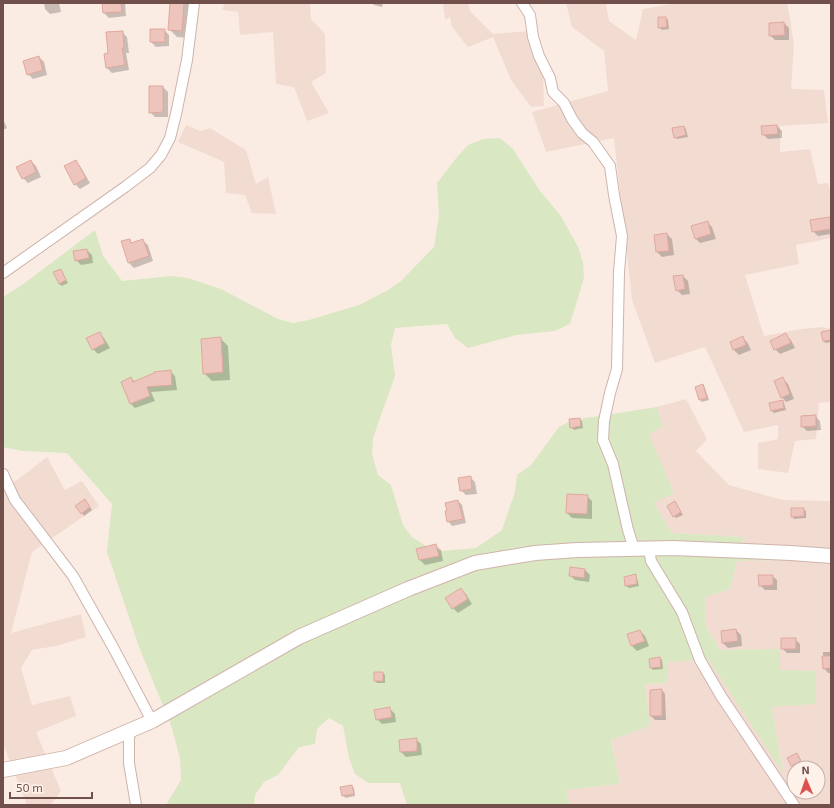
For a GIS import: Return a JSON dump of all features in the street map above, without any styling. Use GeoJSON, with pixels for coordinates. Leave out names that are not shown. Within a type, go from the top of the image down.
{"type":"FeatureCollection","features":[{"type":"Feature","properties":{"kind":"street"},"geometry":{"type":"LineString","coordinates":[[3,273],[125,187],[150,168],[161,155],[170,138],[176,114],[187,60],[194,3]]}},
{"type":"Feature","properties":{"kind":"street"},"geometry":{"type":"LineString","coordinates":[[522,3],[530,15],[533,37],[539,56],[550,78],[553,92],[564,103],[572,119],[582,133],[593,142],[610,166],[622,236],[619,272],[617,369],[604,421],[603,440],[614,464],[628,530],[634,549]]}},
{"type":"Feature","properties":{"kind":"street"},"geometry":{"type":"LineString","coordinates":[[3,474],[15,500],[73,576],[152,721]]}},
{"type":"Feature","properties":{"kind":"street"},"geometry":{"type":"LineString","coordinates":[[3,770],[66,758],[152,721],[299,637],[408,589],[468,565],[482,561],[535,553],[577,550],[634,549],[698,549],[831,556]]}},
{"type":"Feature","properties":{"kind":"street"},"geometry":{"type":"LineString","coordinates":[[649,549],[651,561],[682,612],[700,660],[721,696],[794,805]]}},
{"type":"Feature","properties":{"kind":"street"},"geometry":{"type":"LineString","coordinates":[[130,730],[129,764],[136,805]]}},
{"type":"Feature","properties":{"kind":"shaded area"},"geometry":{"type":"Polygon","coordinates":[[[225,3],[310,3],[311,19],[325,34],[326,73],[311,82],[329,113],[307,121],[294,87],[276,84],[273,32],[240,35],[238,12],[222,10],[225,3]]]}},
{"type":"Feature","properties":{"kind":"shaded area"},"geometry":{"type":"Polygon","coordinates":[[[443,3],[468,3],[470,11],[493,34],[530,31],[543,68],[544,106],[531,107],[511,80],[493,37],[468,47],[452,27],[450,17],[445,20],[443,3]]]}},
{"type":"Feature","properties":{"kind":"shaded area"},"geometry":{"type":"Polygon","coordinates":[[[566,3],[606,3],[609,21],[636,40],[643,9],[676,3],[787,3],[794,45],[791,89],[824,90],[828,123],[780,126],[780,152],[810,149],[818,184],[828,183],[831,197],[831,238],[796,245],[799,264],[745,275],[764,336],[801,329],[823,327],[831,329],[831,402],[819,403],[816,439],[795,441],[788,473],[758,469],[758,443],[778,439],[778,425],[744,432],[705,347],[655,363],[632,300],[614,138],[546,152],[532,112],[608,91],[604,51],[572,27],[566,3]]]}},
{"type":"Feature","properties":{"kind":"shaded area"},"geometry":{"type":"Polygon","coordinates":[[[186,125],[200,131],[210,128],[246,150],[256,184],[268,177],[276,214],[252,213],[245,195],[226,193],[224,162],[178,142],[186,125]]]}},
{"type":"Feature","properties":{"kind":"shaded area"},"geometry":{"type":"Polygon","coordinates":[[[686,399],[707,439],[696,451],[729,485],[783,500],[831,501],[831,548],[742,544],[743,537],[672,533],[653,502],[674,493],[648,434],[663,426],[657,407],[686,399]]]}},
{"type":"Feature","properties":{"kind":"shaded area"},"geometry":{"type":"Polygon","coordinates":[[[47,457],[65,490],[82,481],[99,506],[32,552],[11,633],[81,614],[86,637],[56,646],[32,650],[21,668],[32,705],[70,696],[76,716],[36,732],[61,791],[51,805],[27,805],[3,744],[3,528],[5,519],[3,519],[3,486],[17,480],[47,457]]]}},
{"type":"Feature","properties":{"kind":"shaded area"},"geometry":{"type":"Polygon","coordinates":[[[831,559],[831,805],[570,805],[566,790],[620,784],[611,739],[650,726],[645,684],[668,683],[666,662],[708,659],[783,772],[772,707],[780,670],[780,650],[720,650],[706,626],[705,597],[730,589],[737,561],[831,559]]]}},
{"type":"Feature","properties":{"kind":"green space"},"geometry":{"type":"Polygon","coordinates":[[[500,138],[513,149],[540,191],[561,216],[578,247],[583,262],[584,278],[570,324],[555,331],[516,335],[468,348],[455,338],[447,324],[395,328],[391,345],[395,376],[373,438],[372,454],[378,475],[391,485],[403,525],[412,537],[426,546],[442,551],[476,548],[502,530],[515,492],[517,475],[531,465],[559,427],[573,420],[657,407],[663,426],[649,434],[674,493],[654,503],[672,533],[743,537],[742,544],[831,548],[831,559],[737,561],[730,589],[705,597],[706,626],[720,650],[780,649],[780,670],[816,671],[816,704],[772,707],[783,773],[708,659],[667,662],[668,683],[645,684],[650,726],[611,740],[620,784],[566,790],[570,805],[407,805],[400,783],[368,783],[355,774],[349,758],[343,726],[329,718],[317,729],[315,744],[299,747],[278,775],[264,782],[255,795],[254,805],[166,805],[181,780],[180,758],[171,725],[139,647],[107,552],[112,504],[67,453],[23,451],[3,447],[3,297],[22,285],[95,230],[103,256],[122,281],[171,276],[188,278],[221,289],[278,319],[293,323],[309,320],[359,305],[388,290],[401,281],[434,247],[439,216],[437,183],[457,157],[468,145],[483,139],[500,138]]]}},
{"type":"Feature","properties":{"kind":"building"},"geometry":{"type":"Polygon","coordinates":[[[102,3],[121,3],[122,12],[103,13],[102,3]]]}},
{"type":"Feature","properties":{"kind":"building"},"geometry":{"type":"Polygon","coordinates":[[[170,3],[184,3],[182,31],[168,30],[170,3]]]}},
{"type":"Feature","properties":{"kind":"building"},"geometry":{"type":"Polygon","coordinates":[[[658,17],[666,17],[667,27],[658,28],[658,17]]]}},
{"type":"Feature","properties":{"kind":"building"},"geometry":{"type":"Polygon","coordinates":[[[784,22],[785,35],[769,36],[769,23],[784,22]]]}},
{"type":"Feature","properties":{"kind":"building"},"geometry":{"type":"Polygon","coordinates":[[[150,29],[165,29],[165,42],[150,42],[150,29]]]}},
{"type":"Feature","properties":{"kind":"building"},"geometry":{"type":"Polygon","coordinates":[[[123,31],[124,48],[122,48],[125,65],[106,68],[104,54],[108,53],[106,32],[123,31]]]}},
{"type":"Feature","properties":{"kind":"building"},"geometry":{"type":"Polygon","coordinates":[[[39,56],[43,70],[27,75],[23,61],[39,56]]]}},
{"type":"Feature","properties":{"kind":"building"},"geometry":{"type":"Polygon","coordinates":[[[149,86],[163,86],[163,112],[149,113],[149,86]]]}},
{"type":"Feature","properties":{"kind":"building"},"geometry":{"type":"Polygon","coordinates":[[[777,125],[778,134],[762,135],[761,126],[777,125]]]}},
{"type":"Feature","properties":{"kind":"building"},"geometry":{"type":"Polygon","coordinates":[[[684,126],[686,135],[674,138],[672,128],[684,126]]]}},
{"type":"Feature","properties":{"kind":"building"},"geometry":{"type":"Polygon","coordinates":[[[31,160],[36,172],[22,179],[16,167],[31,160]]]}},
{"type":"Feature","properties":{"kind":"building"},"geometry":{"type":"Polygon","coordinates":[[[76,160],[86,178],[74,185],[64,166],[76,160]]]}},
{"type":"Feature","properties":{"kind":"building"},"geometry":{"type":"Polygon","coordinates":[[[830,217],[831,229],[812,232],[810,220],[830,217]]]}},
{"type":"Feature","properties":{"kind":"building"},"geometry":{"type":"Polygon","coordinates":[[[708,221],[711,234],[695,239],[691,226],[708,221]]]}},
{"type":"Feature","properties":{"kind":"building"},"geometry":{"type":"Polygon","coordinates":[[[667,233],[669,251],[656,252],[654,235],[667,233]]]}},
{"type":"Feature","properties":{"kind":"building"},"geometry":{"type":"Polygon","coordinates":[[[130,239],[131,243],[143,239],[149,256],[128,263],[121,241],[130,239]]]}},
{"type":"Feature","properties":{"kind":"building"},"geometry":{"type":"Polygon","coordinates":[[[87,249],[89,258],[75,261],[73,251],[87,249]]]}},
{"type":"Feature","properties":{"kind":"building"},"geometry":{"type":"Polygon","coordinates":[[[61,269],[66,280],[59,284],[53,272],[61,269]]]}},
{"type":"Feature","properties":{"kind":"building"},"geometry":{"type":"Polygon","coordinates":[[[683,275],[685,289],[676,291],[673,276],[683,275]]]}},
{"type":"Feature","properties":{"kind":"building"},"geometry":{"type":"Polygon","coordinates":[[[831,330],[831,340],[823,341],[821,332],[831,330]]]}},
{"type":"Feature","properties":{"kind":"building"},"geometry":{"type":"Polygon","coordinates":[[[100,332],[105,343],[92,350],[86,338],[100,332]]]}},
{"type":"Feature","properties":{"kind":"building"},"geometry":{"type":"Polygon","coordinates":[[[786,333],[791,343],[774,350],[770,341],[786,333]]]}},
{"type":"Feature","properties":{"kind":"building"},"geometry":{"type":"Polygon","coordinates":[[[743,336],[746,345],[733,350],[730,342],[743,336]]]}},
{"type":"Feature","properties":{"kind":"building"},"geometry":{"type":"Polygon","coordinates":[[[221,337],[223,372],[203,374],[201,339],[221,337]]]}},
{"type":"Feature","properties":{"kind":"building"},"geometry":{"type":"Polygon","coordinates":[[[171,370],[172,385],[147,387],[150,396],[130,404],[121,382],[131,377],[133,382],[154,372],[171,370]]]}},
{"type":"Feature","properties":{"kind":"building"},"geometry":{"type":"Polygon","coordinates":[[[783,377],[790,394],[781,398],[774,381],[783,377]]]}},
{"type":"Feature","properties":{"kind":"building"},"geometry":{"type":"Polygon","coordinates":[[[703,384],[707,398],[699,400],[695,387],[703,384]]]}},
{"type":"Feature","properties":{"kind":"building"},"geometry":{"type":"Polygon","coordinates":[[[783,400],[784,408],[771,411],[769,403],[783,400]]]}},
{"type":"Feature","properties":{"kind":"building"},"geometry":{"type":"Polygon","coordinates":[[[816,415],[816,426],[801,427],[801,416],[816,415]]]}},
{"type":"Feature","properties":{"kind":"building"},"geometry":{"type":"Polygon","coordinates":[[[580,418],[581,426],[570,428],[569,419],[580,418]]]}},
{"type":"Feature","properties":{"kind":"building"},"geometry":{"type":"Polygon","coordinates":[[[471,476],[472,489],[460,491],[458,478],[471,476]]]}},
{"type":"Feature","properties":{"kind":"building"},"geometry":{"type":"Polygon","coordinates":[[[567,494],[588,495],[587,514],[566,513],[567,494]]]}},
{"type":"Feature","properties":{"kind":"building"},"geometry":{"type":"Polygon","coordinates":[[[85,499],[90,507],[81,514],[75,506],[85,499]]]}},
{"type":"Feature","properties":{"kind":"building"},"geometry":{"type":"Polygon","coordinates":[[[458,500],[463,519],[447,522],[445,503],[458,500]]]}},
{"type":"Feature","properties":{"kind":"building"},"geometry":{"type":"Polygon","coordinates":[[[675,501],[681,512],[673,517],[667,506],[675,501]]]}},
{"type":"Feature","properties":{"kind":"building"},"geometry":{"type":"Polygon","coordinates":[[[791,508],[804,508],[804,516],[791,517],[791,508]]]}},
{"type":"Feature","properties":{"kind":"building"},"geometry":{"type":"Polygon","coordinates":[[[436,544],[439,556],[419,560],[416,549],[436,544]]]}},
{"type":"Feature","properties":{"kind":"building"},"geometry":{"type":"Polygon","coordinates":[[[570,567],[585,569],[584,578],[569,576],[570,567]]]}},
{"type":"Feature","properties":{"kind":"building"},"geometry":{"type":"Polygon","coordinates":[[[636,574],[637,584],[625,586],[624,577],[636,574]]]}},
{"type":"Feature","properties":{"kind":"building"},"geometry":{"type":"Polygon","coordinates":[[[758,575],[773,575],[773,585],[759,586],[758,575]]]}},
{"type":"Feature","properties":{"kind":"building"},"geometry":{"type":"Polygon","coordinates":[[[461,588],[468,599],[452,609],[445,598],[461,588]]]}},
{"type":"Feature","properties":{"kind":"building"},"geometry":{"type":"Polygon","coordinates":[[[736,629],[738,641],[722,643],[721,631],[736,629]]]}},
{"type":"Feature","properties":{"kind":"building"},"geometry":{"type":"Polygon","coordinates":[[[640,630],[645,641],[631,646],[627,634],[640,630]]]}},
{"type":"Feature","properties":{"kind":"building"},"geometry":{"type":"Polygon","coordinates":[[[781,638],[796,638],[796,649],[781,649],[781,638]]]}},
{"type":"Feature","properties":{"kind":"building"},"geometry":{"type":"Polygon","coordinates":[[[822,656],[831,656],[831,668],[823,669],[822,656]]]}},
{"type":"Feature","properties":{"kind":"building"},"geometry":{"type":"Polygon","coordinates":[[[660,657],[661,667],[650,668],[649,659],[660,657]]]}},
{"type":"Feature","properties":{"kind":"building"},"geometry":{"type":"Polygon","coordinates":[[[374,672],[383,672],[383,681],[374,681],[374,672]]]}},
{"type":"Feature","properties":{"kind":"building"},"geometry":{"type":"Polygon","coordinates":[[[662,689],[662,716],[650,716],[650,690],[662,689]]]}},
{"type":"Feature","properties":{"kind":"building"},"geometry":{"type":"Polygon","coordinates":[[[390,707],[392,717],[376,720],[374,710],[390,707]]]}},
{"type":"Feature","properties":{"kind":"building"},"geometry":{"type":"Polygon","coordinates":[[[417,738],[417,751],[400,752],[399,740],[417,738]]]}},
{"type":"Feature","properties":{"kind":"building"},"geometry":{"type":"Polygon","coordinates":[[[797,753],[800,760],[788,760],[787,758],[797,753]]]}},
{"type":"Feature","properties":{"kind":"building"},"geometry":{"type":"Polygon","coordinates":[[[352,785],[354,794],[342,796],[340,787],[352,785]]]}}]}
